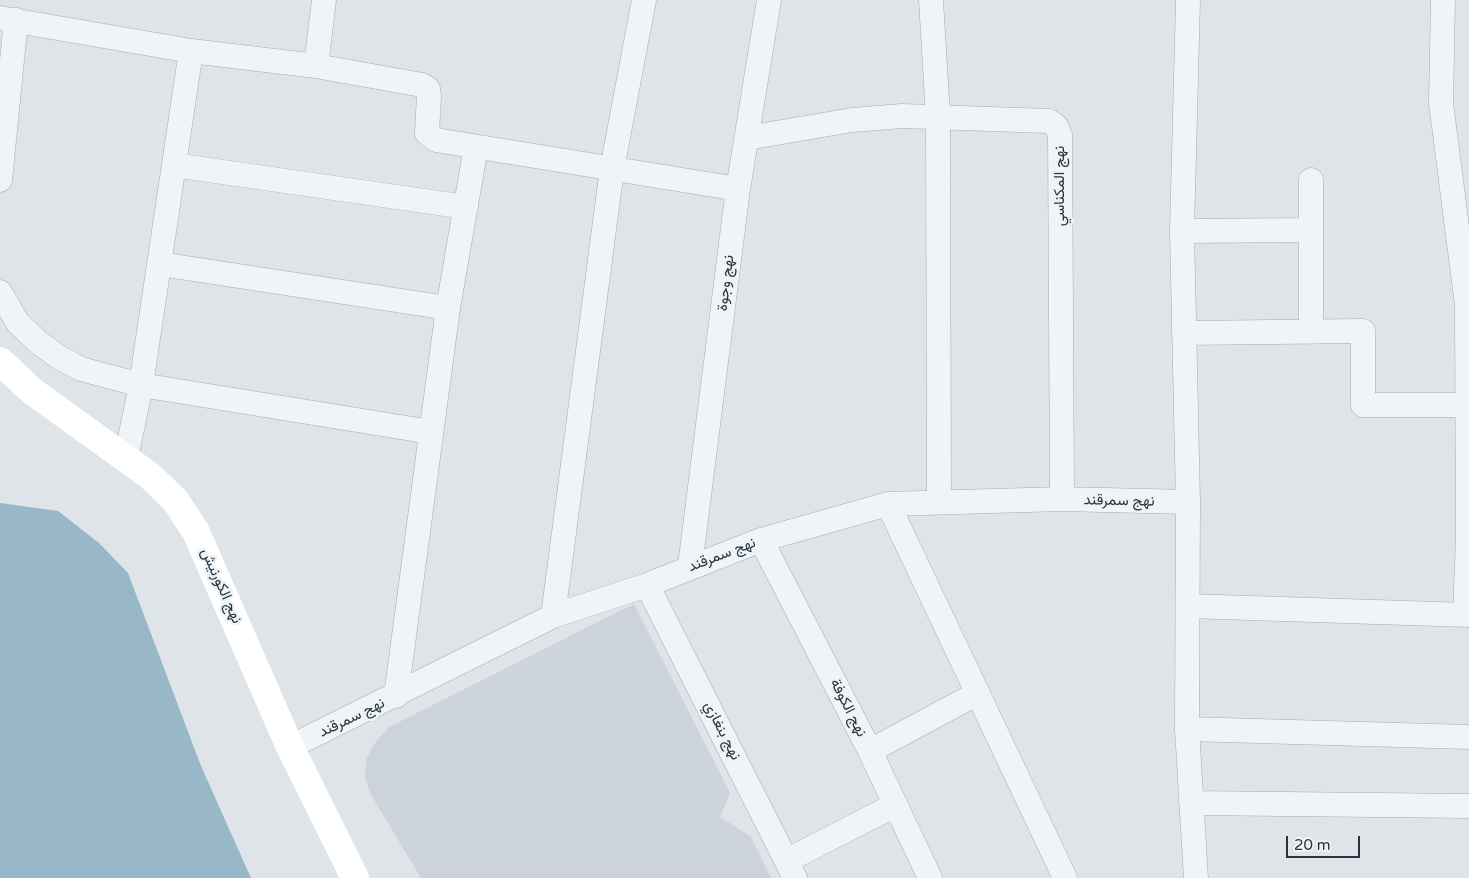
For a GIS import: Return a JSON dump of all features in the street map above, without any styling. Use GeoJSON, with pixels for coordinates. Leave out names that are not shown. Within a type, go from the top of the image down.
{"type":"FeatureCollection","features":[{"type":"Feature","properties":{"kind":"main road","name":"نهج الكورنيش"},"geometry":{"type":"LineString","coordinates":[[0,361],[32,391],[150,476],[175,500],[196,532],[290,748],[355,878]]}},
{"type":"Feature","properties":{"kind":"street"},"geometry":{"type":"LineString","coordinates":[[0,180],[5,16],[1,0]]}},
{"type":"Feature","properties":{"kind":"street"},"geometry":{"type":"LineString","coordinates":[[316,66],[324,0]]}},
{"type":"Feature","properties":{"kind":"street"},"geometry":{"type":"LineString","coordinates":[[553,616],[612,169],[644,0]]}},
{"type":"Feature","properties":{"kind":"street","name":"نهج وجوة"},"geometry":{"type":"LineString","coordinates":[[690,566],[738,190],[769,0]]}},
{"type":"Feature","properties":{"kind":"street"},"geometry":{"type":"LineString","coordinates":[[931,0],[938,116],[939,501]]}},
{"type":"Feature","properties":{"kind":"street"},"geometry":{"type":"LineString","coordinates":[[1188,0],[1182,231],[1188,502],[1187,729],[1196,878]]}},
{"type":"Feature","properties":{"kind":"street"},"geometry":{"type":"LineString","coordinates":[[1188,606],[1467,615],[1468,305],[1441,103],[1443,0]]}},
{"type":"Feature","properties":{"kind":"street"},"geometry":{"type":"LineString","coordinates":[[5,16],[191,50],[316,66],[422,84],[428,89],[427,132],[430,138],[738,190]]}},
{"type":"Feature","properties":{"kind":"street"},"geometry":{"type":"LineString","coordinates":[[126,458],[141,385],[191,50]]}},
{"type":"Feature","properties":{"kind":"street","name":"نهج المكناسي"},"geometry":{"type":"LineString","coordinates":[[747,138],[852,120],[938,116],[1049,121],[1056,126],[1060,135],[1062,499]]}},
{"type":"Feature","properties":{"kind":"street"},"geometry":{"type":"LineString","coordinates":[[396,696],[448,308],[476,147]]}},
{"type":"Feature","properties":{"kind":"street"},"geometry":{"type":"LineString","coordinates":[[174,165],[466,207]]}},
{"type":"Feature","properties":{"kind":"street"},"geometry":{"type":"LineString","coordinates":[[1310,180],[1311,332]]}},
{"type":"Feature","properties":{"kind":"street"},"geometry":{"type":"LineString","coordinates":[[1182,231],[1311,230]]}},
{"type":"Feature","properties":{"kind":"street"},"geometry":{"type":"LineString","coordinates":[[160,264],[448,308]]}},
{"type":"Feature","properties":{"kind":"street"},"geometry":{"type":"LineString","coordinates":[[0,292],[18,322],[38,342],[60,358],[81,369],[141,385],[431,432]]}},
{"type":"Feature","properties":{"kind":"street"},"geometry":{"type":"LineString","coordinates":[[1184,333],[1363,331],[1363,405],[1468,405]]}},
{"type":"Feature","properties":{"kind":"street","name":"نهج سمرقند"},"geometry":{"type":"LineString","coordinates":[[290,748],[553,616],[647,585],[690,566],[761,540],[888,504],[939,501],[1062,499],[1188,502]]}},
{"type":"Feature","properties":{"kind":"street"},"geometry":{"type":"LineString","coordinates":[[888,504],[1065,878]]}},
{"type":"Feature","properties":{"kind":"street","name":"نهج الكوفة"},"geometry":{"type":"LineString","coordinates":[[761,540],[870,751],[930,878]]}},
{"type":"Feature","properties":{"kind":"street","name":"نهج بنغازي"},"geometry":{"type":"LineString","coordinates":[[647,585],[791,869]]}},
{"type":"Feature","properties":{"kind":"street"},"geometry":{"type":"LineString","coordinates":[[870,751],[978,693]]}},
{"type":"Feature","properties":{"kind":"street"},"geometry":{"type":"LineString","coordinates":[[1187,729],[1469,737]]}},
{"type":"Feature","properties":{"kind":"street"},"geometry":{"type":"LineString","coordinates":[[1191,803],[1469,806]]}},
{"type":"Feature","properties":{"kind":"street"},"geometry":{"type":"LineString","coordinates":[[791,869],[895,805]]}},
{"type":"Feature","properties":{"kind":"shaded area"},"geometry":{"type":"Polygon","coordinates":[[[634,604],[730,793],[720,817],[751,837],[771,878],[421,878],[370,793],[365,777],[367,757],[377,740],[389,727],[634,604]]]}},
{"type":"Feature","properties":{"kind":"water"},"geometry":{"type":"Polygon","coordinates":[[[0,503],[58,511],[99,543],[128,573],[201,766],[251,878],[0,878],[0,503]]]}}]}
